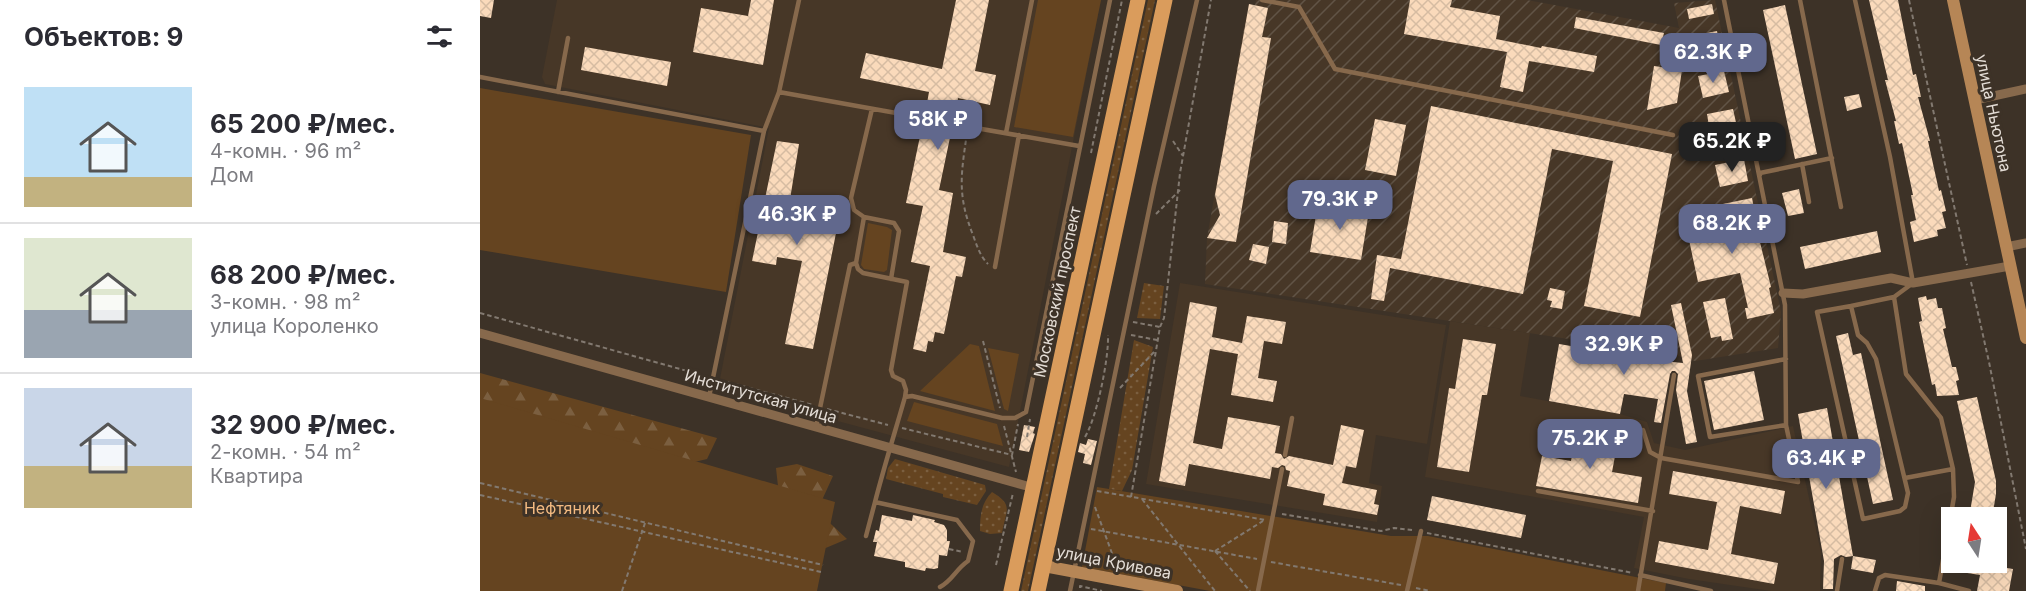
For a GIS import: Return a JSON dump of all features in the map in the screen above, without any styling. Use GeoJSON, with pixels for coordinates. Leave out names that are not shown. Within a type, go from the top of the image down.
{"type":"FeatureCollection","features":[{"type":"Feature","properties":{"kind":"main road","name":"Московский проспект"},"geometry":{"type":"LineString","coordinates":[[1011,591],[1138,0]]}},
{"type":"Feature","properties":{"kind":"main road"},"geometry":{"type":"LineString","coordinates":[[1038,591],[1166,0]]}},
{"type":"Feature","properties":{"kind":"street","name":"улица Ньютона"},"geometry":{"type":"LineString","coordinates":[[1953,0],[2026,338]]}},
{"type":"Feature","properties":{"kind":"street"},"geometry":{"type":"LineString","coordinates":[[1975,100],[2026,89]]}},
{"type":"Feature","properties":{"kind":"street"},"geometry":{"type":"LineString","coordinates":[[2006,247],[2026,243]]}},
{"type":"Feature","properties":{"kind":"street"},"geometry":{"type":"LineString","coordinates":[[1783,293],[1803,294],[1891,278],[1913,283],[2010,266]]}},
{"type":"Feature","properties":{"kind":"street","name":"Институтская улица"},"geometry":{"type":"LineString","coordinates":[[480,333],[1034,488]]}},
{"type":"Feature","properties":{"kind":"street","name":"улица Кривова"},"geometry":{"type":"LineString","coordinates":[[1044,566],[1127,584],[1177,591]]}},
{"type":"Feature","properties":{"kind":"lane"},"geometry":{"type":"LineString","coordinates":[[709,396],[764,131],[779,92],[800,0]]}},
{"type":"Feature","properties":{"kind":"lane"},"geometry":{"type":"LineString","coordinates":[[1006,133],[1032,0]]}},
{"type":"Feature","properties":{"kind":"lane"},"geometry":{"type":"LineString","coordinates":[[905,397],[912,396],[1002,418],[1015,418],[1026,412],[1110,0]]}},
{"type":"Feature","properties":{"kind":"lane"},"geometry":{"type":"LineString","coordinates":[[1070,591],[1146,225],[1197,0]]}},
{"type":"Feature","properties":{"kind":"lane"},"geometry":{"type":"LineString","coordinates":[[1262,0],[1299,7],[1335,69],[1673,135]]}},
{"type":"Feature","properties":{"kind":"lane"},"geometry":{"type":"LineString","coordinates":[[1643,430],[1650,452],[1661,458],[1798,482],[1786,425],[1785,305],[1724,0]]}},
{"type":"Feature","properties":{"kind":"lane"},"geometry":{"type":"LineString","coordinates":[[1800,0],[1841,207]]}},
{"type":"Feature","properties":{"kind":"lane"},"geometry":{"type":"LineString","coordinates":[[1851,306],[1858,335],[1867,343],[1876,359],[1908,493],[1905,507],[1900,511],[1863,519],[1817,312],[1894,297],[1913,283],[1890,157],[1855,0]]}},
{"type":"Feature","properties":{"kind":"lane"},"geometry":{"type":"LineString","coordinates":[[558,92],[568,38]]}},
{"type":"Feature","properties":{"kind":"lane"},"geometry":{"type":"LineString","coordinates":[[480,77],[764,131]]}},
{"type":"Feature","properties":{"kind":"lane"},"geometry":{"type":"LineString","coordinates":[[779,92],[924,118]]}},
{"type":"Feature","properties":{"kind":"lane"},"geometry":{"type":"LineString","coordinates":[[872,109],[851,198],[854,210],[864,217],[894,223],[898,226],[891,279]]}},
{"type":"Feature","properties":{"kind":"lane"},"geometry":{"type":"LineString","coordinates":[[953,123],[1079,146]]}},
{"type":"Feature","properties":{"kind":"lane"},"geometry":{"type":"LineString","coordinates":[[994,267],[1019,135]]}},
{"type":"Feature","properties":{"kind":"lane"},"geometry":{"type":"LineString","coordinates":[[1762,184],[1760,172],[1832,158]]}},
{"type":"Feature","properties":{"kind":"lane"},"geometry":{"type":"LineString","coordinates":[[1802,164],[1809,202]]}},
{"type":"Feature","properties":{"kind":"lane"},"geometry":{"type":"LineString","coordinates":[[864,217],[856,263],[858,269],[863,273],[907,282],[891,370],[893,376],[903,381],[906,390],[905,397],[897,427],[888,448],[866,536]]}},
{"type":"Feature","properties":{"kind":"lane"},"geometry":{"type":"LineString","coordinates":[[816,427],[850,265],[856,263]]}},
{"type":"Feature","properties":{"kind":"lane"},"geometry":{"type":"LineString","coordinates":[[1894,297],[1906,374],[1941,418],[1953,469],[1953,496],[1939,583]]}},
{"type":"Feature","properties":{"kind":"lane"},"geometry":{"type":"LineString","coordinates":[[1786,359],[1698,376],[1710,437],[1786,425]]}},
{"type":"Feature","properties":{"kind":"lane"},"geometry":{"type":"LineString","coordinates":[[1638,591],[1653,512],[1674,375]]}},
{"type":"Feature","properties":{"kind":"lane"},"geometry":{"type":"LineString","coordinates":[[1285,455],[1292,418]]}},
{"type":"Feature","properties":{"kind":"lane"},"geometry":{"type":"LineString","coordinates":[[1258,591],[1282,469]]}},
{"type":"Feature","properties":{"kind":"lane"},"geometry":{"type":"LineString","coordinates":[[1905,478],[1953,469]]}},
{"type":"Feature","properties":{"kind":"lane"},"geometry":{"type":"LineString","coordinates":[[1538,491],[1653,512]]}},
{"type":"Feature","properties":{"kind":"lane"},"geometry":{"type":"LineString","coordinates":[[874,502],[957,520],[973,541],[968,561],[956,570],[951,581],[940,587]]}},
{"type":"Feature","properties":{"kind":"lane"},"geometry":{"type":"LineString","coordinates":[[1408,589],[1421,531]]}},
{"type":"Feature","properties":{"kind":"lane"},"geometry":{"type":"LineString","coordinates":[[1837,591],[1842,559]]}},
{"type":"Feature","properties":{"kind":"lane"},"geometry":{"type":"LineString","coordinates":[[1640,575],[1711,591]]}},
{"type":"Feature","properties":{"kind":"lane"},"geometry":{"type":"LineString","coordinates":[[1875,591],[1879,578],[1885,575],[1939,583],[1957,590],[1970,591]]}},
{"type":"Feature","properties":{"kind":"path"},"geometry":{"type":"LineString","coordinates":[[1131,497],[1157,340],[1164,318],[1183,156],[1211,0]]}},
{"type":"Feature","properties":{"kind":"path"},"geometry":{"type":"LineString","coordinates":[[968,126],[961,178],[964,212],[982,258],[990,267],[994,267]]}},
{"type":"Feature","properties":{"kind":"path"},"geometry":{"type":"LineString","coordinates":[[1167,131],[1183,156]]}},
{"type":"Feature","properties":{"kind":"path"},"geometry":{"type":"LineString","coordinates":[[1146,225],[1180,189]]}},
{"type":"Feature","properties":{"kind":"path"},"geometry":{"type":"LineString","coordinates":[[1127,321],[1160,327]]}},
{"type":"Feature","properties":{"kind":"path"},"geometry":{"type":"LineString","coordinates":[[1124,334],[1157,340]]}},
{"type":"Feature","properties":{"kind":"path"},"geometry":{"type":"LineString","coordinates":[[983,341],[1016,472],[996,565]]}},
{"type":"Feature","properties":{"kind":"path"},"geometry":{"type":"LineString","coordinates":[[1110,398],[1155,351]]}},
{"type":"Feature","properties":{"kind":"path"},"geometry":{"type":"LineString","coordinates":[[1027,437],[1029,426]]}},
{"type":"Feature","properties":{"kind":"path"},"geometry":{"type":"LineString","coordinates":[[1088,432],[1093,440]]}},
{"type":"Feature","properties":{"kind":"path"},"geometry":{"type":"LineString","coordinates":[[480,483],[823,565]]}},
{"type":"Feature","properties":{"kind":"path"},"geometry":{"type":"LineString","coordinates":[[1127,584],[1104,531],[1091,492],[1263,521]]}},
{"type":"Feature","properties":{"kind":"path"},"geometry":{"type":"LineString","coordinates":[[480,495],[821,572]]}},
{"type":"Feature","properties":{"kind":"path"},"geometry":{"type":"LineString","coordinates":[[1142,499],[1215,591]]}},
{"type":"Feature","properties":{"kind":"path"},"geometry":{"type":"LineString","coordinates":[[1215,551],[1263,521],[1283,513],[1381,531],[1394,528],[1421,531],[1640,575]]}},
{"type":"Feature","properties":{"kind":"path"},"geometry":{"type":"LineString","coordinates":[[622,591],[640,531],[645,522]]}},
{"type":"Feature","properties":{"kind":"path"},"geometry":{"type":"LineString","coordinates":[[1083,527],[1408,589],[1430,591]]}},
{"type":"Feature","properties":{"kind":"path"},"geometry":{"type":"LineString","coordinates":[[949,549],[962,552]]}},
{"type":"Feature","properties":{"kind":"path"},"geometry":{"type":"LineString","coordinates":[[1215,551],[1250,591]]}},
{"type":"Feature","properties":{"kind":"path"},"geometry":{"type":"LineString","coordinates":[[1079,591],[1080,586],[1102,591]]}},
{"type":"Feature","properties":{"kind":"shaded area"},"geometry":{"type":"Polygon","coordinates":[[[557,0],[1101,0],[1009,467],[718,389],[769,128],[545,84],[542,77],[557,0]]]}},
{"type":"Feature","properties":{"kind":"shaded area"},"geometry":{"type":"Polygon","coordinates":[[[1256,0],[1527,0],[1679,28],[1674,3],[1715,0],[1781,312],[1778,348],[1695,361],[1675,355],[1205,284],[1207,238],[1243,33],[1249,4],[1255,5],[1256,0]]]}},
{"type":"Feature","properties":{"kind":"shaded area"},"geometry":{"type":"Polygon","coordinates":[[[1180,283],[1446,325],[1427,444],[1376,435],[1369,483],[1382,486],[1377,522],[1146,484],[1180,283]]]}},
{"type":"Feature","properties":{"kind":"shaded area"},"geometry":{"type":"Polygon","coordinates":[[[1450,321],[1530,333],[1520,396],[1620,414],[1647,422],[1654,443],[1685,450],[1793,426],[1821,552],[1820,591],[1771,591],[1634,568],[1644,517],[1425,477],[1450,321]]]}},
{"type":"Feature","properties":{"kind":"green space"},"geometry":{"type":"Polygon","coordinates":[[[1038,0],[1101,0],[1073,137],[1014,127],[1038,0]]]}},
{"type":"Feature","properties":{"kind":"green space"},"geometry":{"type":"Polygon","coordinates":[[[1148,0],[1155,0],[1028,591],[1021,591],[1148,0]]]}},
{"type":"Feature","properties":{"kind":"green space"},"geometry":{"type":"Polygon","coordinates":[[[480,88],[751,135],[726,292],[480,250],[480,88]]]}},
{"type":"Feature","properties":{"kind":"green space"},"geometry":{"type":"Polygon","coordinates":[[[868,223],[892,230],[887,270],[884,272],[864,269],[861,265],[868,223]]]}},
{"type":"Feature","properties":{"kind":"green space"},"geometry":{"type":"Polygon","coordinates":[[[1144,283],[1164,286],[1160,319],[1137,318],[1144,283]]]}},
{"type":"Feature","properties":{"kind":"green space"},"geometry":{"type":"Polygon","coordinates":[[[1134,340],[1153,347],[1132,470],[1122,491],[1109,489],[1134,340]]]}},
{"type":"Feature","properties":{"kind":"green space"},"geometry":{"type":"Polygon","coordinates":[[[970,344],[979,346],[995,411],[920,391],[970,344]]]}},
{"type":"Feature","properties":{"kind":"green space"},"geometry":{"type":"Polygon","coordinates":[[[988,348],[1019,354],[1008,411],[1004,409],[988,348]]]}},
{"type":"Feature","properties":{"kind":"green space"},"geometry":{"type":"Polygon","coordinates":[[[480,373],[717,438],[707,459],[690,463],[779,495],[776,468],[797,464],[833,476],[817,511],[847,539],[809,555],[480,425],[480,373]]]}},
{"type":"Feature","properties":{"kind":"green space","name":"Нефтяник"},"geometry":{"type":"Polygon","coordinates":[[[480,398],[835,502],[817,591],[480,591],[480,398]]]}},
{"type":"Feature","properties":{"kind":"green space"},"geometry":{"type":"Polygon","coordinates":[[[914,402],[997,424],[1003,446],[907,421],[914,402]]]}},
{"type":"Feature","properties":{"kind":"green space"},"geometry":{"type":"Polygon","coordinates":[[[895,459],[985,485],[986,491],[977,505],[886,479],[888,468],[895,459]]]}},
{"type":"Feature","properties":{"kind":"green space"},"geometry":{"type":"Polygon","coordinates":[[[1097,487],[1391,536],[1428,536],[1666,583],[1665,591],[1210,591],[1082,567],[1097,487]]]}},
{"type":"Feature","properties":{"kind":"green space"},"geometry":{"type":"Polygon","coordinates":[[[992,492],[1003,501],[1007,509],[1002,533],[990,534],[980,531],[982,510],[992,492]]]}},
{"type":"Feature","properties":{"kind":"building"},"geometry":{"type":"Polygon","coordinates":[[[480,0],[494,0],[491,18],[480,16],[480,0]]]}},
{"type":"Feature","properties":{"kind":"building"},"geometry":{"type":"Polygon","coordinates":[[[751,0],[774,0],[763,65],[693,52],[701,8],[748,16],[751,0]]]}},
{"type":"Feature","properties":{"kind":"building"},"geometry":{"type":"Polygon","coordinates":[[[956,0],[989,0],[975,71],[996,75],[990,105],[958,98],[954,120],[949,123],[952,128],[939,190],[953,193],[943,252],[966,257],[962,277],[956,276],[944,334],[935,332],[933,342],[928,341],[926,352],[913,349],[930,266],[911,262],[923,206],[906,203],[923,122],[928,119],[925,114],[929,92],[860,78],[866,53],[942,69],[956,0]]]}},
{"type":"Feature","properties":{"kind":"building"},"geometry":{"type":"Polygon","coordinates":[[[1410,0],[1452,0],[1450,7],[1500,16],[1496,39],[1597,56],[1594,72],[1529,61],[1523,92],[1500,87],[1507,52],[1404,34],[1410,0]]]}},
{"type":"Feature","properties":{"kind":"building"},"geometry":{"type":"Polygon","coordinates":[[[1869,0],[1898,0],[1913,75],[1916,74],[1921,97],[1918,97],[1930,141],[1928,141],[1939,191],[1941,190],[1946,211],[1942,212],[1946,228],[1937,230],[1938,236],[1914,242],[1910,222],[1916,220],[1911,195],[1913,195],[1902,143],[1899,144],[1894,121],[1896,121],[1885,80],[1888,80],[1869,0]]]}},
{"type":"Feature","properties":{"kind":"building"},"geometry":{"type":"Polygon","coordinates":[[[1249,4],[1268,8],[1262,37],[1271,38],[1236,242],[1207,238],[1220,215],[1215,195],[1249,4]]]}},
{"type":"Feature","properties":{"kind":"building"},"geometry":{"type":"Polygon","coordinates":[[[1712,4],[1714,14],[1689,19],[1687,9],[1712,4]]]}},
{"type":"Feature","properties":{"kind":"building"},"geometry":{"type":"Polygon","coordinates":[[[1785,5],[1817,154],[1795,159],[1763,10],[1785,5]]]}},
{"type":"Feature","properties":{"kind":"building"},"geometry":{"type":"Polygon","coordinates":[[[1576,17],[1664,33],[1661,45],[1574,28],[1576,17]]]}},
{"type":"Feature","properties":{"kind":"building"},"geometry":{"type":"Polygon","coordinates":[[[1717,31],[1721,53],[1696,58],[1692,36],[1717,31]]]}},
{"type":"Feature","properties":{"kind":"building"},"geometry":{"type":"Polygon","coordinates":[[[585,47],[671,62],[667,86],[581,70],[585,47]]]}},
{"type":"Feature","properties":{"kind":"building"},"geometry":{"type":"Polygon","coordinates":[[[1654,66],[1682,70],[1677,103],[1647,110],[1654,66]]]}},
{"type":"Feature","properties":{"kind":"building"},"geometry":{"type":"Polygon","coordinates":[[[1724,71],[1729,92],[1703,98],[1698,76],[1724,71]]]}},
{"type":"Feature","properties":{"kind":"building"},"geometry":{"type":"Polygon","coordinates":[[[1859,94],[1862,107],[1847,111],[1844,97],[1859,94]]]}},
{"type":"Feature","properties":{"kind":"building"},"geometry":{"type":"Polygon","coordinates":[[[1431,106],[1672,154],[1640,317],[1584,306],[1613,161],[1552,149],[1523,294],[1390,268],[1384,301],[1371,299],[1377,255],[1401,259],[1431,106]]]}},
{"type":"Feature","properties":{"kind":"building"},"geometry":{"type":"Polygon","coordinates":[[[1733,109],[1737,127],[1710,133],[1707,114],[1733,109]]]}},
{"type":"Feature","properties":{"kind":"building"},"geometry":{"type":"Polygon","coordinates":[[[1375,119],[1406,125],[1396,176],[1365,170],[1375,119]]]}},
{"type":"Feature","properties":{"kind":"building"},"geometry":{"type":"Polygon","coordinates":[[[777,141],[799,144],[785,230],[807,234],[812,207],[840,213],[813,349],[785,344],[802,261],[777,257],[776,265],[752,261],[777,141]]]}},
{"type":"Feature","properties":{"kind":"building"},"geometry":{"type":"Polygon","coordinates":[[[1744,159],[1748,181],[1720,187],[1715,165],[1744,159]]]}},
{"type":"Feature","properties":{"kind":"building"},"geometry":{"type":"Polygon","coordinates":[[[1799,189],[1804,213],[1788,216],[1782,193],[1799,189]]]}},
{"type":"Feature","properties":{"kind":"building"},"geometry":{"type":"Polygon","coordinates":[[[1752,198],[1756,218],[1719,225],[1722,242],[1758,234],[1771,287],[1769,288],[1774,313],[1747,319],[1745,308],[1748,308],[1740,273],[1698,282],[1685,221],[1720,213],[1718,205],[1752,198]]]}},
{"type":"Feature","properties":{"kind":"building"},"geometry":{"type":"Polygon","coordinates":[[[1318,203],[1369,211],[1361,260],[1310,252],[1318,203]]]}},
{"type":"Feature","properties":{"kind":"building"},"geometry":{"type":"Polygon","coordinates":[[[1274,221],[1288,223],[1286,244],[1272,242],[1274,221]]]}},
{"type":"Feature","properties":{"kind":"building"},"geometry":{"type":"Polygon","coordinates":[[[1877,231],[1881,252],[1805,269],[1800,247],[1877,231]]]}},
{"type":"Feature","properties":{"kind":"building"},"geometry":{"type":"Polygon","coordinates":[[[1253,244],[1269,247],[1266,264],[1249,260],[1253,244]]]}},
{"type":"Feature","properties":{"kind":"building"},"geometry":{"type":"Polygon","coordinates":[[[1550,288],[1565,291],[1562,309],[1550,307],[1552,301],[1547,300],[1550,288]]]}},
{"type":"Feature","properties":{"kind":"building"},"geometry":{"type":"Polygon","coordinates":[[[1926,296],[1927,300],[1936,298],[1938,308],[1942,308],[1946,328],[1943,329],[1952,367],[1956,367],[1959,395],[1937,396],[1935,384],[1932,385],[1919,322],[1922,321],[1918,298],[1926,296]]]}},
{"type":"Feature","properties":{"kind":"building"},"geometry":{"type":"Polygon","coordinates":[[[1725,298],[1733,339],[1722,341],[1721,336],[1711,338],[1703,302],[1725,298]]]}},
{"type":"Feature","properties":{"kind":"building"},"geometry":{"type":"Polygon","coordinates":[[[1190,302],[1217,307],[1212,337],[1242,343],[1247,316],[1286,322],[1282,344],[1264,341],[1258,378],[1277,381],[1273,402],[1231,395],[1238,354],[1210,349],[1193,443],[1222,449],[1228,417],[1280,426],[1275,453],[1281,454],[1284,459],[1289,456],[1333,465],[1341,425],[1364,430],[1356,468],[1346,466],[1342,483],[1377,490],[1374,504],[1379,505],[1377,515],[1323,505],[1325,494],[1287,486],[1290,471],[1282,465],[1278,468],[1272,467],[1270,479],[1189,464],[1185,486],[1159,481],[1190,302]]]}},
{"type":"Feature","properties":{"kind":"building"},"geometry":{"type":"Polygon","coordinates":[[[1681,303],[1692,355],[1687,391],[1697,442],[1686,444],[1676,390],[1678,374],[1675,371],[1670,374],[1661,423],[1654,422],[1658,399],[1624,394],[1620,414],[1549,401],[1559,344],[1613,353],[1615,335],[1645,339],[1643,359],[1683,363],[1671,305],[1681,303]]]}},
{"type":"Feature","properties":{"kind":"building"},"geometry":{"type":"Polygon","coordinates":[[[1848,333],[1853,355],[1861,353],[1893,500],[1873,504],[1836,336],[1848,333]]]}},
{"type":"Feature","properties":{"kind":"building"},"geometry":{"type":"Polygon","coordinates":[[[1463,339],[1496,344],[1487,395],[1482,395],[1469,472],[1437,467],[1449,388],[1455,389],[1463,339]]]}},
{"type":"Feature","properties":{"kind":"building"},"geometry":{"type":"Polygon","coordinates":[[[1754,371],[1764,420],[1714,430],[1704,381],[1754,371]]]}},
{"type":"Feature","properties":{"kind":"building"},"geometry":{"type":"Polygon","coordinates":[[[1977,397],[1996,481],[1994,507],[1971,507],[1975,482],[1957,401],[1977,397]]]}},
{"type":"Feature","properties":{"kind":"building"},"geometry":{"type":"Polygon","coordinates":[[[1827,408],[1853,556],[1841,555],[1834,559],[1833,589],[1823,589],[1824,561],[1798,414],[1827,408]]]}},
{"type":"Feature","properties":{"kind":"building"},"geometry":{"type":"Polygon","coordinates":[[[1024,425],[1035,427],[1029,452],[1019,450],[1024,425]]]}},
{"type":"Feature","properties":{"kind":"building"},"geometry":{"type":"Polygon","coordinates":[[[1577,428],[1619,435],[1612,472],[1642,477],[1638,503],[1536,486],[1542,456],[1571,461],[1577,428]]]}},
{"type":"Feature","properties":{"kind":"building"},"geometry":{"type":"Polygon","coordinates":[[[1088,439],[1097,441],[1091,465],[1083,463],[1085,454],[1078,452],[1080,443],[1086,445],[1088,439]]]}},
{"type":"Feature","properties":{"kind":"building"},"geometry":{"type":"Polygon","coordinates":[[[1673,471],[1785,491],[1781,514],[1740,506],[1731,554],[1778,563],[1774,584],[1655,562],[1659,541],[1708,550],[1717,502],[1669,494],[1673,471]]]}},
{"type":"Feature","properties":{"kind":"building"},"geometry":{"type":"Polygon","coordinates":[[[1432,496],[1526,515],[1521,538],[1427,520],[1432,496]]]}},
{"type":"Feature","properties":{"kind":"building"},"geometry":{"type":"Polygon","coordinates":[[[882,515],[912,521],[913,515],[935,520],[934,522],[944,525],[947,530],[947,541],[950,541],[947,556],[939,555],[938,568],[926,568],[925,571],[905,567],[905,562],[874,556],[877,542],[873,542],[876,530],[879,531],[882,515]]]}},
{"type":"Feature","properties":{"kind":"building"},"geometry":{"type":"Polygon","coordinates":[[[1853,556],[1876,560],[1873,573],[1851,569],[1853,556]]]}},
{"type":"Feature","properties":{"kind":"building"},"geometry":{"type":"Polygon","coordinates":[[[2007,568],[2013,569],[2009,591],[1977,591],[1980,575],[1967,573],[2007,573],[2007,568]]]}},
{"type":"Feature","properties":{"kind":"building"},"geometry":{"type":"Polygon","coordinates":[[[1897,581],[1925,586],[1925,591],[1896,591],[1897,581]]]}}]}
